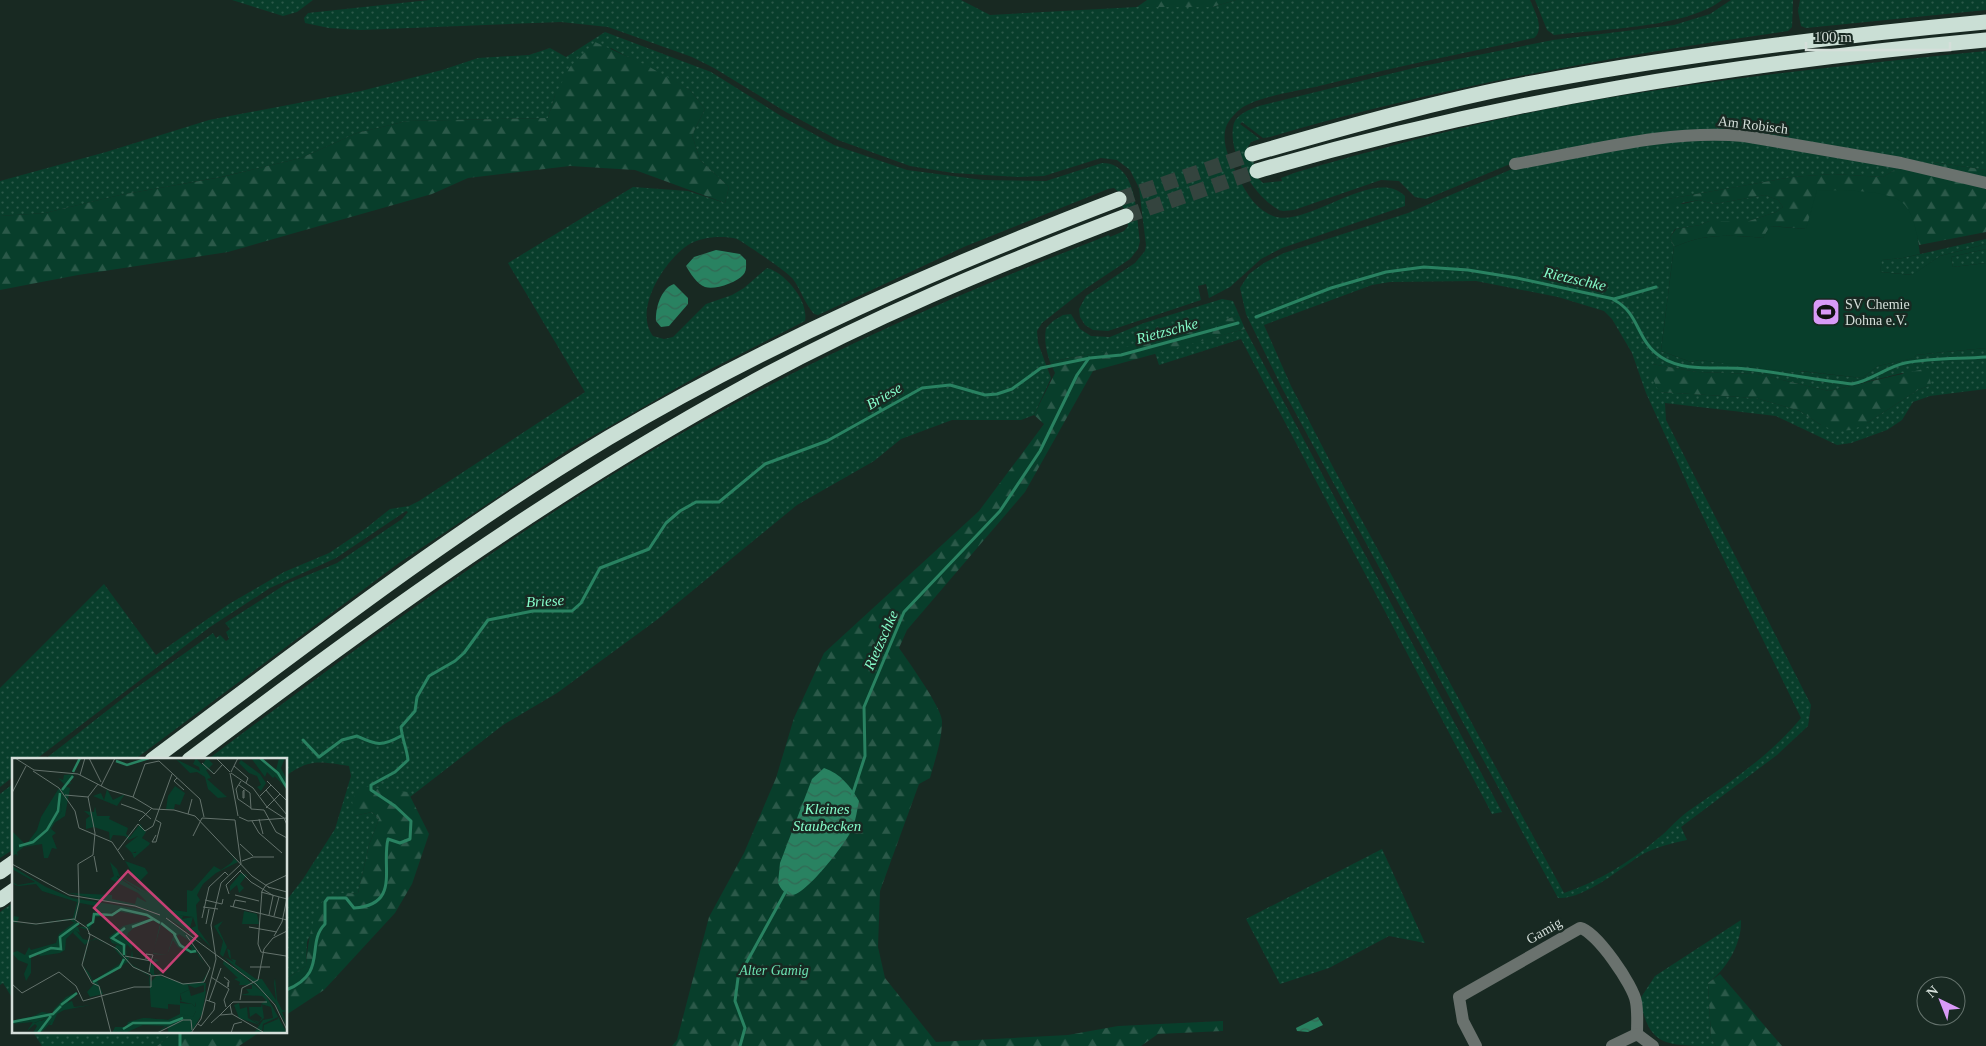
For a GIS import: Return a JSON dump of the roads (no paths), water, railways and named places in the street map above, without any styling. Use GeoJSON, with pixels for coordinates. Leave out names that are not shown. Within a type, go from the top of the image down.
{"type":"FeatureCollection","features":[{"type":"Feature","properties":{"kind":"highway"},"geometry":{"type":"LineString","coordinates":[[1252,154],[1353,125],[1544,80],[1676,58],[1797,42],[1986,22]]}},
{"type":"Feature","properties":{"kind":"highway"},"geometry":{"type":"LineString","coordinates":[[1257,172],[1361,142],[1540,101],[1808,58],[1986,40]]}},
{"type":"Feature","properties":{"kind":"highway"},"geometry":{"type":"LineString","coordinates":[[155,758],[405,572],[486,516],[608,439],[687,393],[823,325],[979,254],[1119,199]]}},
{"type":"Feature","properties":{"kind":"highway"},"geometry":{"type":"LineString","coordinates":[[192,758],[355,636],[500,534],[586,479],[695,414],[822,346],[906,306],[987,270],[1126,216]]}},
{"type":"Feature","properties":{"kind":"highway"},"geometry":{"type":"LineString","coordinates":[[0,872],[12,863]]}},
{"type":"Feature","properties":{"kind":"highway"},"geometry":{"type":"LineString","coordinates":[[0,900],[12,891]]}},
{"type":"Feature","properties":{"kind":"street","name":"Am Robisch"},"geometry":{"type":"LineString","coordinates":[[1515,164],[1644,142],[1720,134],[1744,136],[1901,163],[1986,183]]}},
{"type":"Feature","properties":{"kind":"street","name":"Gamig"},"geometry":{"type":"LineString","coordinates":[[1476,1046],[1463,1021],[1459,997],[1580,928],[1584,929],[1597,941],[1632,991],[1636,1002],[1637,1034]]}},
{"type":"Feature","properties":{"kind":"street"},"geometry":{"type":"LineString","coordinates":[[1612,1046],[1637,1034],[1653,1046]]}},
{"type":"Feature","properties":{"kind":"water"},"geometry":{"type":"Polygon","coordinates":[[[716,250],[740,254],[746,260],[746,268],[740,278],[731,283],[709,288],[702,286],[686,266],[694,257],[716,250]]]}},
{"type":"Feature","properties":{"kind":"water"},"geometry":{"type":"Polygon","coordinates":[[[674,284],[688,298],[688,304],[669,326],[661,327],[656,321],[658,305],[662,294],[669,286],[674,284]]]}},
{"type":"Feature","properties":{"kind":"water","name":"Kleines Staubecken"},"geometry":{"type":"Polygon","coordinates":[[[824,768],[844,781],[859,801],[855,821],[850,834],[826,866],[807,886],[798,893],[790,895],[778,883],[780,863],[812,779],[824,768]]]}},
{"type":"Feature","properties":{"kind":"water"},"geometry":{"type":"Polygon","coordinates":[[[1318,1017],[1323,1025],[1308,1032],[1297,1031],[1296,1028],[1318,1017]]]}},
{"type":"Feature","properties":{"kind":"waterway","name":"Rietzschke"},"geometry":{"type":"LineString","coordinates":[[1256,317],[1331,288],[1386,272],[1424,267],[1468,270],[1517,278],[1614,299],[1656,287]]}},
{"type":"Feature","properties":{"kind":"waterway"},"geometry":{"type":"LineString","coordinates":[[1614,300],[1629,312],[1647,343],[1661,357],[1670,362],[1691,367],[1746,369],[1852,384],[1905,363],[1935,359],[1986,357]]}},
{"type":"Feature","properties":{"kind":"waterway","name":"Briese"},"geometry":{"type":"LineString","coordinates":[[288,989],[299,983],[312,967],[319,932],[325,924],[325,902],[328,898],[346,898],[354,908],[369,905],[378,900],[384,892],[388,839],[400,843],[410,839],[411,821],[395,806],[371,790],[371,785],[395,772],[408,760],[401,727],[415,711],[417,697],[429,676],[455,661],[464,653],[488,620],[533,611],[572,611],[581,603],[600,568],[649,549],[666,523],[680,511],[696,502],[719,502],[765,464],[827,441],[922,388],[950,385],[985,395],[997,394],[1012,389],[1041,368],[1090,358],[1121,355],[1238,323]]}},
{"type":"Feature","properties":{"kind":"waterway","name":"Rietzschke"},"geometry":{"type":"LineString","coordinates":[[852,796],[865,756],[864,707],[904,612],[1000,511],[1040,451],[1077,375],[1089,358]]}},
{"type":"Feature","properties":{"kind":"waterway"},"geometry":{"type":"LineString","coordinates":[[873,396],[881,410]]}},
{"type":"Feature","properties":{"kind":"waterway"},"geometry":{"type":"LineString","coordinates":[[303,740],[319,757],[342,740],[357,736],[379,744],[401,736]]}},
{"type":"Feature","properties":{"kind":"waterway","name":"Rietzschke"},"geometry":{"type":"LineString","coordinates":[[740,1046],[745,1028],[735,1001],[738,978],[787,889]]}},
{"type":"Feature","properties":{"kind":"waterway","name":"Briese"},"geometry":{"type":"LineString","coordinates":[[180,1034],[180,1046]]}},
{"type":"Feature","properties":{"kind":"tunnel"},"geometry":{"type":"LineString","coordinates":[[1119,199],[1252,154]]}},
{"type":"Feature","properties":{"kind":"tunnel"},"geometry":{"type":"LineString","coordinates":[[1126,216],[1257,171]]}},
{"type":"Feature","properties":{"kind":"place","name":"SV Chemie Dohna e.V."},"geometry":{"type":"Point","coordinates":[1826,312]}},
{"type":"Feature","properties":{"kind":"park label","name":"Alter Gamig"},"geometry":{"type":"Point","coordinates":[774,970]}}]}
